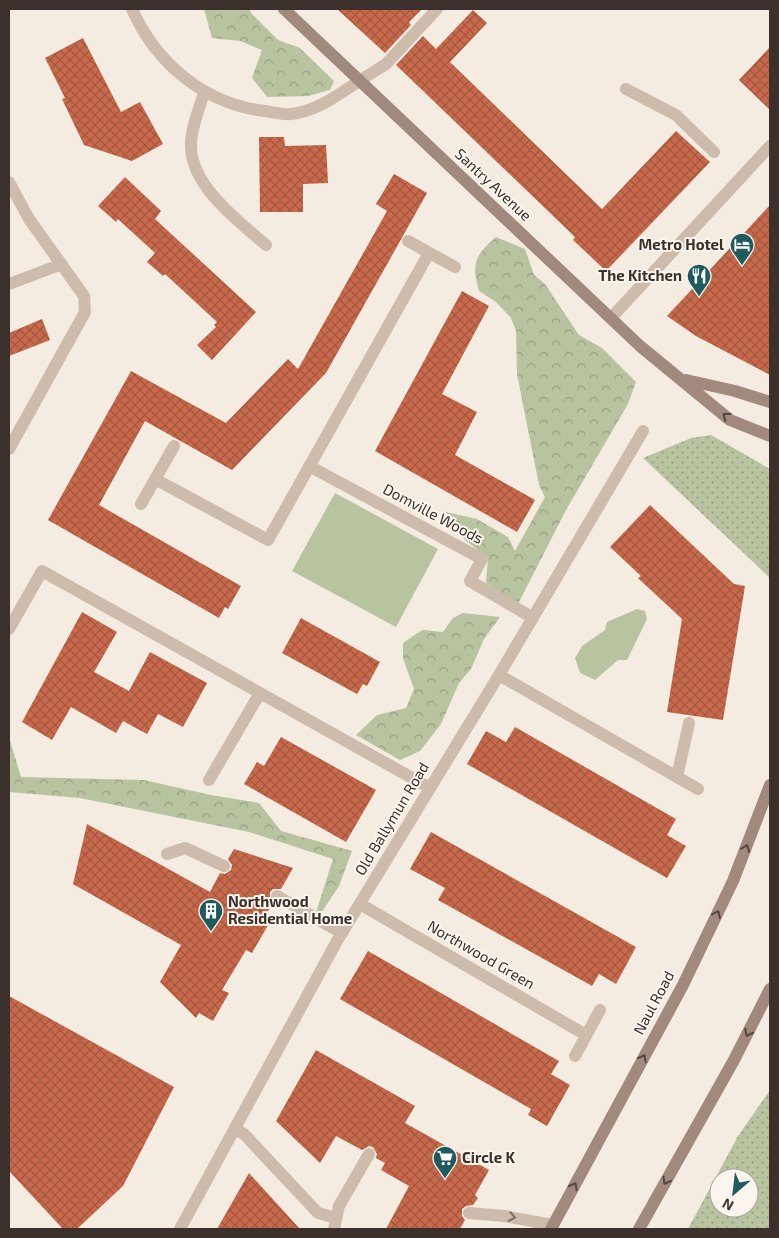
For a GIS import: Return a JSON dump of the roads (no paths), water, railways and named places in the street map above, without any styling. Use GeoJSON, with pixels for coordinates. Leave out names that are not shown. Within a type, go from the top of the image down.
{"type":"FeatureCollection","features":[{"type":"Feature","properties":{"kind":"main road","name":"Santry Avenue"},"geometry":{"type":"LineString","coordinates":[[284,9],[640,346],[730,420],[770,436]]}},
{"type":"Feature","properties":{"kind":"main road","name":"Santry Avenue"},"geometry":{"type":"LineString","coordinates":[[683,380],[770,402]]}},
{"type":"Feature","properties":{"kind":"main road","name":"Naul Road"},"geometry":{"type":"LineString","coordinates":[[552,1227],[683,985],[733,881],[770,785]]}},
{"type":"Feature","properties":{"kind":"main road"},"geometry":{"type":"LineString","coordinates":[[639,1229],[734,1060],[770,990]]}},
{"type":"Feature","properties":{"kind":"street"},"geometry":{"type":"LineString","coordinates":[[132,9],[142,32],[173,69],[204,93],[247,109],[290,115],[319,107],[386,64],[437,9]]}},
{"type":"Feature","properties":{"kind":"street"},"geometry":{"type":"LineString","coordinates":[[626,89],[676,115],[714,152]]}},
{"type":"Feature","properties":{"kind":"street"},"geometry":{"type":"LineString","coordinates":[[204,93],[190,147],[197,171],[209,192],[231,215],[266,245]]}},
{"type":"Feature","properties":{"kind":"street"},"geometry":{"type":"LineString","coordinates":[[611,318],[770,146]]}},
{"type":"Feature","properties":{"kind":"street"},"geometry":{"type":"LineString","coordinates":[[9,182],[29,219],[84,296],[85,312],[9,449]]}},
{"type":"Feature","properties":{"kind":"street"},"geometry":{"type":"LineString","coordinates":[[408,241],[455,267]]}},
{"type":"Feature","properties":{"kind":"street"},"geometry":{"type":"LineString","coordinates":[[155,479],[268,540],[429,253]]}},
{"type":"Feature","properties":{"kind":"street"},"geometry":{"type":"LineString","coordinates":[[9,284],[62,264]]}},
{"type":"Feature","properties":{"kind":"street","name":"Old Ballymun Road"},"geometry":{"type":"LineString","coordinates":[[180,1229],[342,933],[499,675],[643,431]]}},
{"type":"Feature","properties":{"kind":"street"},"geometry":{"type":"LineString","coordinates":[[141,504],[174,446]]}},
{"type":"Feature","properties":{"kind":"street","name":"Domville Woods"},"geometry":{"type":"LineString","coordinates":[[309,466],[482,559],[470,581],[533,618]]}},
{"type":"Feature","properties":{"kind":"street"},"geometry":{"type":"LineString","coordinates":[[9,629],[42,571],[430,788]]}},
{"type":"Feature","properties":{"kind":"street"},"geometry":{"type":"LineString","coordinates":[[499,675],[698,789]]}},
{"type":"Feature","properties":{"kind":"street"},"geometry":{"type":"LineString","coordinates":[[209,780],[260,693]]}},
{"type":"Feature","properties":{"kind":"street"},"geometry":{"type":"LineString","coordinates":[[677,777],[688,723]]}},
{"type":"Feature","properties":{"kind":"street"},"geometry":{"type":"LineString","coordinates":[[167,854],[185,848],[224,866]]}},
{"type":"Feature","properties":{"kind":"street"},"geometry":{"type":"LineString","coordinates":[[277,896],[342,933]]}},
{"type":"Feature","properties":{"kind":"street","name":"Northwood Green"},"geometry":{"type":"LineString","coordinates":[[360,904],[586,1035]]}},
{"type":"Feature","properties":{"kind":"street"},"geometry":{"type":"LineString","coordinates":[[575,1056],[600,1010]]}},
{"type":"Feature","properties":{"kind":"street"},"geometry":{"type":"LineString","coordinates":[[235,1129],[244,1134],[318,1213],[335,1224],[339,1206],[369,1154]]}},
{"type":"Feature","properties":{"kind":"street"},"geometry":{"type":"LineString","coordinates":[[469,1213],[504,1216],[552,1227]]}},
{"type":"Feature","properties":{"kind":"place","name":"Metro Hotel"},"geometry":{"type":"Point","coordinates":[742,266]}},
{"type":"Feature","properties":{"kind":"place","name":"The Kitchen"},"geometry":{"type":"Point","coordinates":[699,297]}},
{"type":"Feature","properties":{"kind":"place","name":"Northwood Residential Home"},"geometry":{"type":"Point","coordinates":[211,932]}},
{"type":"Feature","properties":{"kind":"place","name":"Circle K"},"geometry":{"type":"Point","coordinates":[445,1179]}}]}
